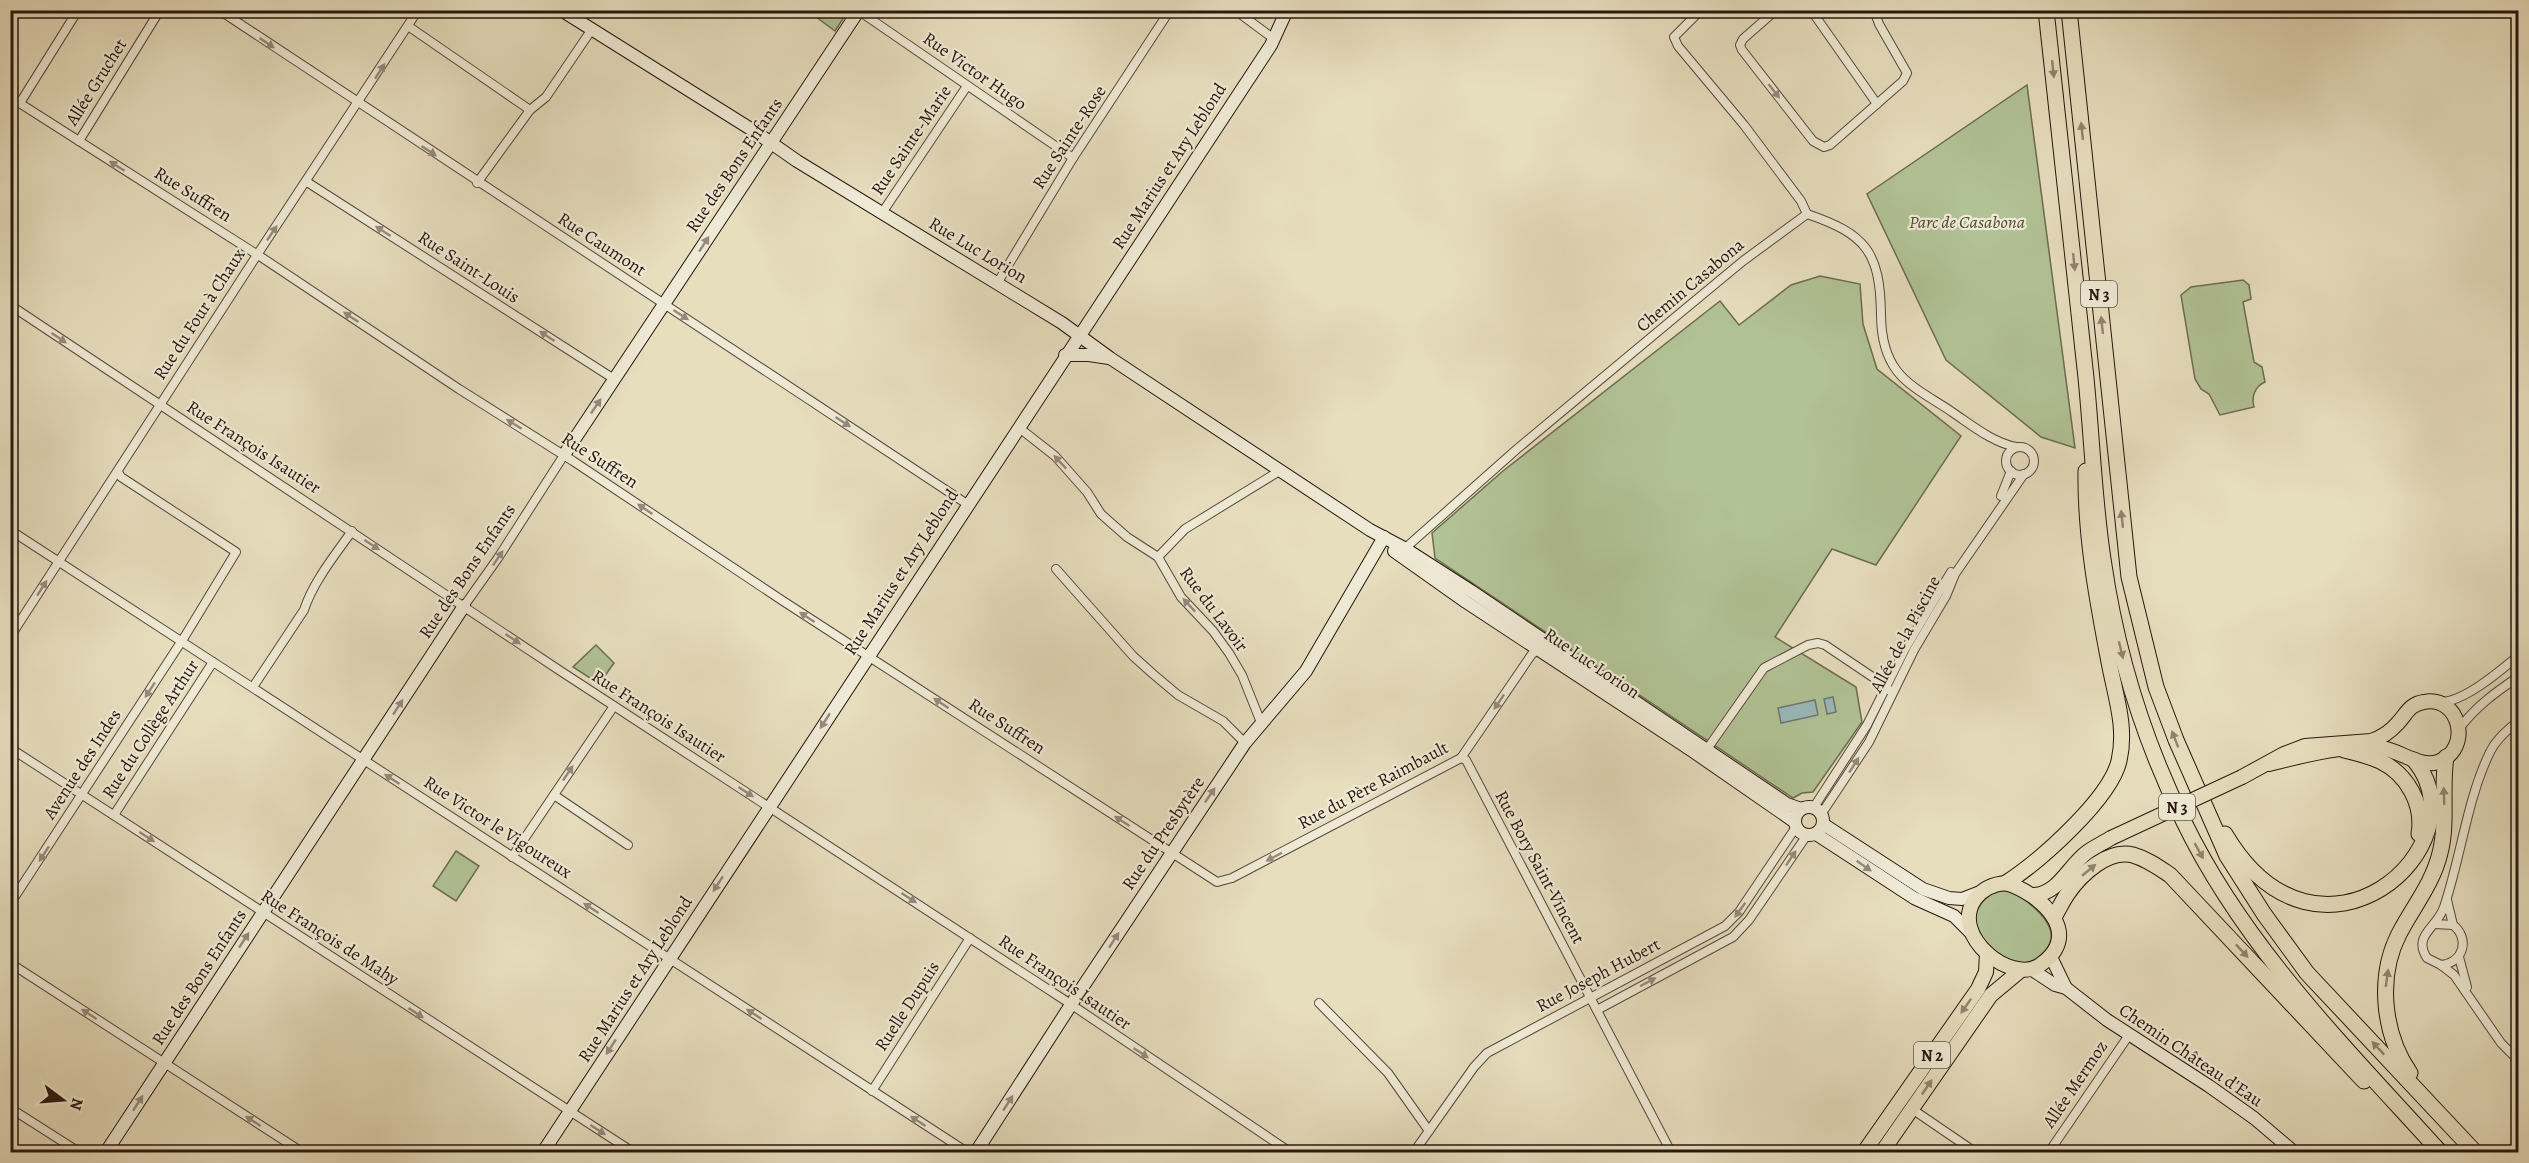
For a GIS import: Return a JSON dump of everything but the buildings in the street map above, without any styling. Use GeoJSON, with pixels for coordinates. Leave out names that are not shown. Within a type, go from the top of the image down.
{"type":"FeatureCollection","features":[{"type":"Feature","properties":{"kind":"highway","name":"N 3"},"geometry":{"type":"LineString","coordinates":[[2046,10],[2087,384],[2102,557],[2112,611],[2141,720],[2184,823],[2208,867],[2247,926],[2291,987],[2439,1152]]}},
{"type":"Feature","properties":{"kind":"highway","name":"N 3"},"geometry":{"type":"LineString","coordinates":[[2069,10],[2129,577],[2156,687],[2198,793],[2227,856],[2264,914],[2307,973],[2477,1152]]}},
{"type":"Feature","properties":{"kind":"highway","name":"N 3"},"geometry":{"type":"LineString","coordinates":[[2006,883],[2026,870],[2098,800],[2112,780],[2119,762],[2123,740],[2089,544],[2086,496],[2087,384]]}},
{"type":"Feature","properties":{"kind":"highway","name":"N 3"},"geometry":{"type":"LineString","coordinates":[[2344,750],[2379,761],[2396,773],[2411,789],[2419,810],[2421,826],[2417,852]]}},
{"type":"Feature","properties":{"kind":"highway","name":"N 3"},"geometry":{"type":"LineString","coordinates":[[2198,793],[2245,862],[2283,894],[2301,902],[2319,905],[2340,904],[2369,896],[2394,880],[2417,852],[2426,834],[2430,806],[2428,781],[2424,771],[2411,758]]}},
{"type":"Feature","properties":{"kind":"highway","name":"N 3"},"geometry":{"type":"LineString","coordinates":[[2446,758],[2441,851],[2427,886],[2397,937],[2387,975],[2385,993],[2395,1048],[2404,1064],[2477,1152]]}},
{"type":"Feature","properties":{"kind":"highway","name":"N 3"},"geometry":{"type":"LineString","coordinates":[[2054,917],[2077,881],[2093,865],[2112,857],[2131,854],[2150,862],[2170,875],[2340,1058],[2439,1152]]}},
{"type":"Feature","properties":{"kind":"main road"},"geometry":{"type":"LineString","coordinates":[[2344,750],[2380,748],[2411,758],[2431,763],[2446,758],[2457,745],[2459,729],[2452,712],[2437,702],[2425,701],[2414,705],[2404,713],[2399,723],[2397,735],[2400,746],[2411,758]]}},
{"type":"Feature","properties":{"kind":"main road","name":"N 3"},"geometry":{"type":"LineString","coordinates":[[2034,895],[2040,895],[2052,889],[2085,853],[2111,838],[2269,764],[2284,754],[2305,746],[2371,741],[2379,738],[2399,723]]}},
{"type":"Feature","properties":{"kind":"main road","name":"N 3"},"geometry":{"type":"LineString","coordinates":[[2269,764],[2344,750]]}},
{"type":"Feature","properties":{"kind":"main road","name":"N 3"},"geometry":{"type":"LineString","coordinates":[[2054,917],[2069,871]]}},
{"type":"Feature","properties":{"kind":"main road"},"geometry":{"type":"LineString","coordinates":[[2026,969],[2005,965],[1987,953],[1970,932],[1967,919],[1969,909],[1980,892],[1996,884],[2006,883],[2034,895],[2054,917],[2059,933],[2058,942],[2051,957]]}},
{"type":"Feature","properties":{"kind":"main road","name":"N 2"},"geometry":{"type":"LineString","coordinates":[[1864,1152],[1977,991],[1986,972],[1987,953]]}},
{"type":"Feature","properties":{"kind":"main road","name":"N 2"},"geometry":{"type":"LineString","coordinates":[[1882,1152],[1991,995],[2026,969],[2038,967],[2051,957]]}},
{"type":"Feature","properties":{"kind":"street"},"geometry":{"type":"LineString","coordinates":[[20,103],[78,10]]}},
{"type":"Feature","properties":{"kind":"street","name":"Allée Gruchet"},"geometry":{"type":"LineString","coordinates":[[79,141],[160,10]]}},
{"type":"Feature","properties":{"kind":"street","name":"Rue Caumont"},"geometry":{"type":"LineString","coordinates":[[219,10],[477,183],[967,504]]}},
{"type":"Feature","properties":{"kind":"street","name":"Rue du Four à Chaux"},"geometry":{"type":"LineString","coordinates":[[10,637],[257,255],[359,104],[418,10]]}},
{"type":"Feature","properties":{"kind":"street","name":"Rue Luc Lorion"},"geometry":{"type":"LineString","coordinates":[[561,10],[882,213],[998,282],[1383,539],[1471,591],[1704,753],[1796,825],[1814,820]]}},
{"type":"Feature","properties":{"kind":"street","name":"Rue Sainte-Rose"},"geometry":{"type":"LineString","coordinates":[[998,282],[1073,158],[1170,10]]}},
{"type":"Feature","properties":{"kind":"street"},"geometry":{"type":"LineString","coordinates":[[1235,10],[1274,39]]}},
{"type":"Feature","properties":{"kind":"street","name":"Rue Marius et Ary Leblond"},"geometry":{"type":"LineString","coordinates":[[543,1152],[1274,39],[1287,10]]}},
{"type":"Feature","properties":{"kind":"street"},"geometry":{"type":"LineString","coordinates":[[1701,10],[1674,37],[1678,46],[1744,125],[1801,201],[1808,214],[1853,233],[1873,258],[1881,285],[1884,343],[1897,371],[1914,386],[1993,440],[2025,448],[2032,454],[2032,468],[2024,474],[2011,471],[2007,458],[1993,440]]}},
{"type":"Feature","properties":{"kind":"street"},"geometry":{"type":"LineString","coordinates":[[1776,10],[1740,45],[1813,141],[1824,147],[1830,145],[1903,81],[1907,73],[1879,24],[1874,10]]}},
{"type":"Feature","properties":{"kind":"street"},"geometry":{"type":"LineString","coordinates":[[1811,10],[1877,104]]}},
{"type":"Feature","properties":{"kind":"street","name":"Rue Victor Hugo"},"geometry":{"type":"LineString","coordinates":[[859,11],[1073,158]]}},
{"type":"Feature","properties":{"kind":"street","name":"Rue des Bons Enfants"},"geometry":{"type":"LineString","coordinates":[[106,1152],[262,912],[859,11]]}},
{"type":"Feature","properties":{"kind":"street"},"geometry":{"type":"LineString","coordinates":[[408,26],[530,110]]}},
{"type":"Feature","properties":{"kind":"street"},"geometry":{"type":"LineString","coordinates":[[477,183],[530,110],[546,97],[591,29]]}},
{"type":"Feature","properties":{"kind":"street","name":"Rue Sainte-Marie"},"geometry":{"type":"LineString","coordinates":[[882,213],[967,86]]}},
{"type":"Feature","properties":{"kind":"street","name":"Rue Suffren"},"geometry":{"type":"LineString","coordinates":[[10,97],[257,255],[1171,853]]}},
{"type":"Feature","properties":{"kind":"street","name":"Rue Saint-Louis"},"geometry":{"type":"LineString","coordinates":[[307,182],[614,379]]}},
{"type":"Feature","properties":{"kind":"street","name":"Chemin Casabona"},"geometry":{"type":"LineString","coordinates":[[1402,551],[1522,445],[1688,306],[1743,261],[1808,214]]}},
{"type":"Feature","properties":{"kind":"street","name":"Rue François Isautier"},"geometry":{"type":"LineString","coordinates":[[10,305],[614,706],[970,938],[1290,1152]]}},
{"type":"Feature","properties":{"kind":"street"},"geometry":{"type":"LineString","coordinates":[[1065,356],[1089,355],[1110,358]]}},
{"type":"Feature","properties":{"kind":"street","name":"Rue du Lavoir"},"geometry":{"type":"LineString","coordinates":[[1018,427],[1055,456],[1087,492],[1101,514],[1126,537],[1158,557],[1182,597],[1213,631],[1229,653],[1242,675],[1262,725]]}},
{"type":"Feature","properties":{"kind":"street"},"geometry":{"type":"LineString","coordinates":[[2007,458],[2012,449],[2016,447]]}},
{"type":"Feature","properties":{"kind":"street"},"geometry":{"type":"LineString","coordinates":[[1158,557],[1185,529],[1281,470]]}},
{"type":"Feature","properties":{"kind":"street","name":"Allée de la Piscine"},"geometry":{"type":"LineString","coordinates":[[1814,820],[1867,725],[1905,649],[1945,582],[2002,495],[2011,471]]}},
{"type":"Feature","properties":{"kind":"street","name":"Avenue des Indes"},"geometry":{"type":"LineString","coordinates":[[10,904],[181,641],[236,552],[121,477],[118,472]]}},
{"type":"Feature","properties":{"kind":"street","name":"Allée de la Piscine"},"geometry":{"type":"LineString","coordinates":[[1814,820],[1869,742],[1887,702],[1946,596],[1955,574],[2024,474]]}},
{"type":"Feature","properties":{"kind":"street","name":"Rue Victor le Vigoureux"},"geometry":{"type":"LineString","coordinates":[[10,530],[967,1152]]}},
{"type":"Feature","properties":{"kind":"street"},"geometry":{"type":"LineString","coordinates":[[253,687],[304,610],[306,603],[352,531]]}},
{"type":"Feature","properties":{"kind":"street","name":"Rue du Presbytère"},"geometry":{"type":"LineString","coordinates":[[976,1152],[1245,743],[1306,671],[1383,539]]}},
{"type":"Feature","properties":{"kind":"street"},"geometry":{"type":"LineString","coordinates":[[1370,560],[1402,551]]}},
{"type":"Feature","properties":{"kind":"street","name":"Rue Luc Lorion"},"geometry":{"type":"LineString","coordinates":[[1402,551],[1466,602],[1538,649],[1923,889],[1949,898],[1962,899],[1980,892]]}},
{"type":"Feature","properties":{"kind":"street"},"geometry":{"type":"LineString","coordinates":[[1056,569],[1133,656],[1178,695],[1223,721],[1245,743]]}},
{"type":"Feature","properties":{"kind":"street"},"geometry":{"type":"LineString","coordinates":[[1704,753],[1764,668],[1808,645],[1818,643],[1825,645],[1886,686],[1887,702]]}},
{"type":"Feature","properties":{"kind":"street"},"geometry":{"type":"LineString","coordinates":[[1538,649],[1553,648]]}},
{"type":"Feature","properties":{"kind":"street","name":"Rue du Père Raimbault"},"geometry":{"type":"LineString","coordinates":[[1171,853],[1217,882],[1232,879],[1461,758],[1532,654],[1538,649]]}},
{"type":"Feature","properties":{"kind":"street"},"geometry":{"type":"LineString","coordinates":[[2437,702],[2452,702],[2518,656]]}},
{"type":"Feature","properties":{"kind":"street","name":"Rue du Collège Arthur"},"geometry":{"type":"LineString","coordinates":[[114,815],[213,662]]}},
{"type":"Feature","properties":{"kind":"street"},"geometry":{"type":"LineString","coordinates":[[2459,729],[2469,714],[2518,677]]}},
{"type":"Feature","properties":{"kind":"street"},"geometry":{"type":"LineString","coordinates":[[512,857],[614,706]]}},
{"type":"Feature","properties":{"kind":"street"},"geometry":{"type":"LineString","coordinates":[[2518,721],[2504,733],[2491,750],[2444,909],[2435,924],[2425,932],[2422,946],[2427,958],[2454,975],[2482,1018],[2501,1043],[2518,1060]]}},
{"type":"Feature","properties":{"kind":"street","name":"Rue François de Mahy"},"geometry":{"type":"LineString","coordinates":[[10,748],[633,1152]]}},
{"type":"Feature","properties":{"kind":"street","name":"Rue Bory Saint-Vincent"},"geometry":{"type":"LineString","coordinates":[[1461,758],[1466,760],[1671,1152]]}},
{"type":"Feature","properties":{"kind":"street"},"geometry":{"type":"LineString","coordinates":[[554,795],[628,845]]}},
{"type":"Feature","properties":{"kind":"street"},"geometry":{"type":"LineString","coordinates":[[1796,825],[1797,814],[1814,820]]}},
{"type":"Feature","properties":{"kind":"street","name":"Rue Luc Lorion"},"geometry":{"type":"LineString","coordinates":[[1814,820],[1914,898],[1954,916],[1970,932]]}},
{"type":"Feature","properties":{"kind":"street","name":"Rue Joseph Hubert"},"geometry":{"type":"LineString","coordinates":[[1597,1010],[1732,937],[1749,920],[1814,820]]}},
{"type":"Feature","properties":{"kind":"street","name":"Rue Joseph Hubert"},"geometry":{"type":"LineString","coordinates":[[1414,1152],[1474,1067],[1488,1053],[1725,926],[1738,912],[1796,825]]}},
{"type":"Feature","properties":{"kind":"street"},"geometry":{"type":"LineString","coordinates":[[2441,965],[2452,963],[2463,950],[2463,939],[2452,925],[2447,896]]}},
{"type":"Feature","properties":{"kind":"street"},"geometry":{"type":"LineString","coordinates":[[2435,924],[2452,925]]}},
{"type":"Feature","properties":{"kind":"street","name":"Ruelle Dupuis"},"geometry":{"type":"LineString","coordinates":[[872,1091],[970,938]]}},
{"type":"Feature","properties":{"kind":"street"},"geometry":{"type":"LineString","coordinates":[[2051,957],[2066,988]]}},
{"type":"Feature","properties":{"kind":"street"},"geometry":{"type":"LineString","coordinates":[[2459,957],[2471,999]]}},
{"type":"Feature","properties":{"kind":"street"},"geometry":{"type":"LineString","coordinates":[[10,963],[302,1152]]}},
{"type":"Feature","properties":{"kind":"street","name":"Chemin Château d'Eau"},"geometry":{"type":"LineString","coordinates":[[2026,969],[2066,988],[2129,1035],[2210,1086],[2254,1118],[2287,1150]]}},
{"type":"Feature","properties":{"kind":"street"},"geometry":{"type":"LineString","coordinates":[[1318,1003],[1388,1073],[1429,1131]]}},
{"type":"Feature","properties":{"kind":"street","name":"Allée Mermoz"},"geometry":{"type":"LineString","coordinates":[[2049,1152],[2129,1035]]}},
{"type":"Feature","properties":{"kind":"street"},"geometry":{"type":"LineString","coordinates":[[10,1108],[79,1152]]}},
{"type":"Feature","properties":{"kind":"street"},"geometry":{"type":"LineString","coordinates":[[1912,1109],[1975,1152]]}},
{"type":"Feature","properties":{"kind":"green space"},"geometry":{"type":"Polygon","coordinates":[[[808,11],[848,11],[835,31],[808,11]]]}},
{"type":"Feature","properties":{"kind":"green space","name":"Parc de Casabona"},"geometry":{"type":"Polygon","coordinates":[[[2027,85],[2075,448],[2041,437],[1946,360],[1867,194],[2027,85]]]}},
{"type":"Feature","properties":{"kind":"green space"},"geometry":{"type":"Polygon","coordinates":[[[1820,276],[1860,284],[1863,324],[1877,369],[1961,436],[1876,565],[1832,549],[1775,637],[1856,687],[1862,722],[1813,792],[1802,793],[1793,798],[1435,558],[1432,533],[1503,471],[1720,301],[1739,325],[1791,285],[1820,276]]]}},
{"type":"Feature","properties":{"kind":"green space"},"geometry":{"type":"Polygon","coordinates":[[[2243,280],[2249,285],[2251,299],[2243,302],[2254,362],[2262,367],[2265,382],[2255,392],[2254,407],[2220,415],[2209,394],[2201,389],[2195,379],[2181,295],[2191,287],[2243,280]]]}},
{"type":"Feature","properties":{"kind":"green space"},"geometry":{"type":"Polygon","coordinates":[[[596,645],[614,663],[599,684],[573,667],[596,645]]]}},
{"type":"Feature","properties":{"kind":"green space"},"geometry":{"type":"Polygon","coordinates":[[[456,851],[479,866],[456,901],[433,886],[456,851]]]}},
{"type":"Feature","properties":{"kind":"green space"},"geometry":{"type":"Polygon","coordinates":[[[1998,890],[2016,893],[2024,898],[2047,922],[2050,930],[2051,938],[2044,952],[2025,965],[1999,956],[1989,948],[1977,931],[1975,922],[1980,905],[1998,890]]]}},
{"type":"Feature","properties":{"kind":"water"},"geometry":{"type":"Polygon","coordinates":[[[1833,697],[1836,712],[1827,714],[1824,699],[1833,697]]]}},
{"type":"Feature","properties":{"kind":"water"},"geometry":{"type":"Polygon","coordinates":[[[1815,700],[1818,715],[1781,723],[1778,708],[1815,700]]]}}]}
